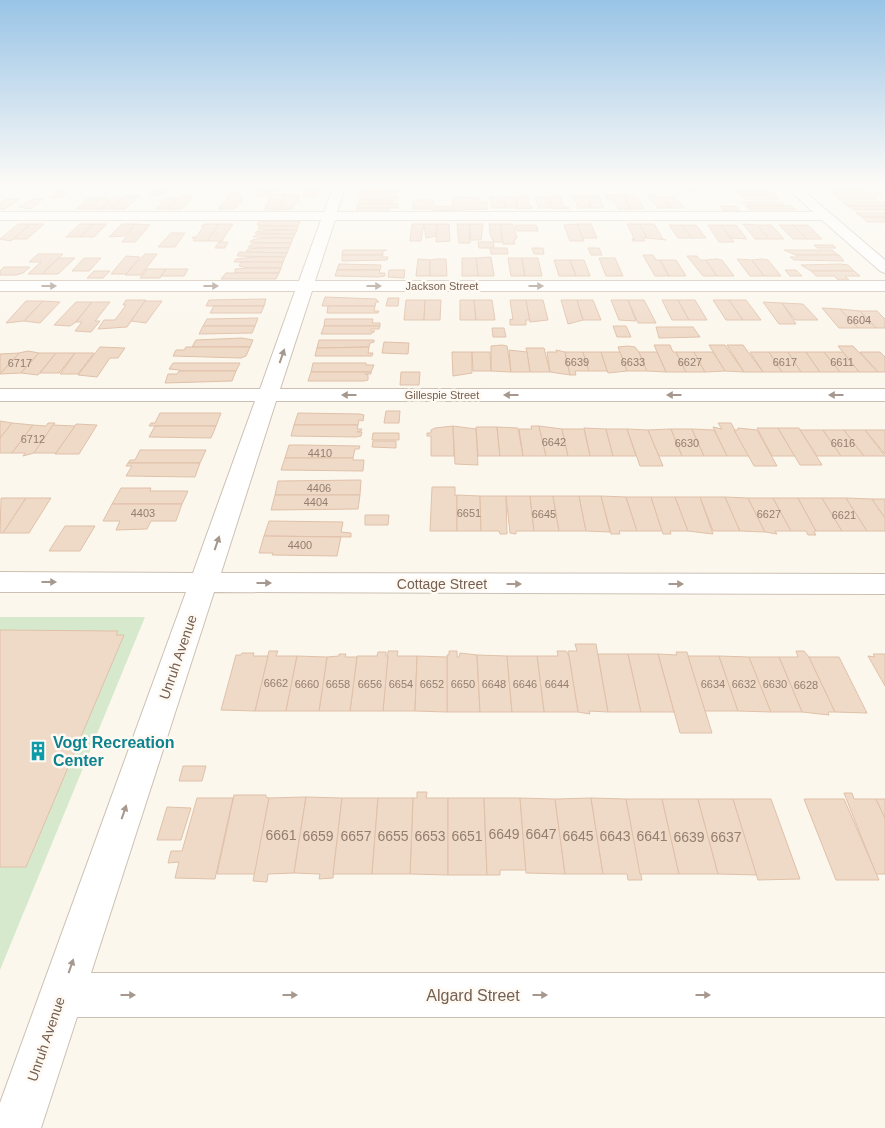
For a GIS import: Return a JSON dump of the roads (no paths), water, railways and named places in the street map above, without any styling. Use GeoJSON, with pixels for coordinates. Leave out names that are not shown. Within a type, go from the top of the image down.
{"type":"FeatureCollection","features":[{"type":"Feature","properties":{"kind":"street","name":"Unruh Avenue"},"geometry":{"type":"LineString","coordinates":[[16,1128],[322,238]]}},
{"type":"Feature","properties":{"kind":"street"},"geometry":{"type":"LineString","coordinates":[[851,238],[885,268]]}},
{"type":"Feature","properties":{"kind":"street","name":"Jackson Street"},"geometry":{"type":"LineString","coordinates":[[0,286],[885,286]]}},
{"type":"Feature","properties":{"kind":"street","name":"Gillespie Street"},"geometry":{"type":"LineString","coordinates":[[0,394],[885,395]]}},
{"type":"Feature","properties":{"kind":"street","name":"Cottage Street"},"geometry":{"type":"LineString","coordinates":[[0,582],[885,584]]}},
{"type":"Feature","properties":{"kind":"street","name":"Algard Street"},"geometry":{"type":"LineString","coordinates":[[61,995],[885,995]]}},
{"type":"Feature","properties":{"kind":"place","name":"Vogt Recreation Center"},"geometry":{"type":"Point","coordinates":[38,751]}}]}
